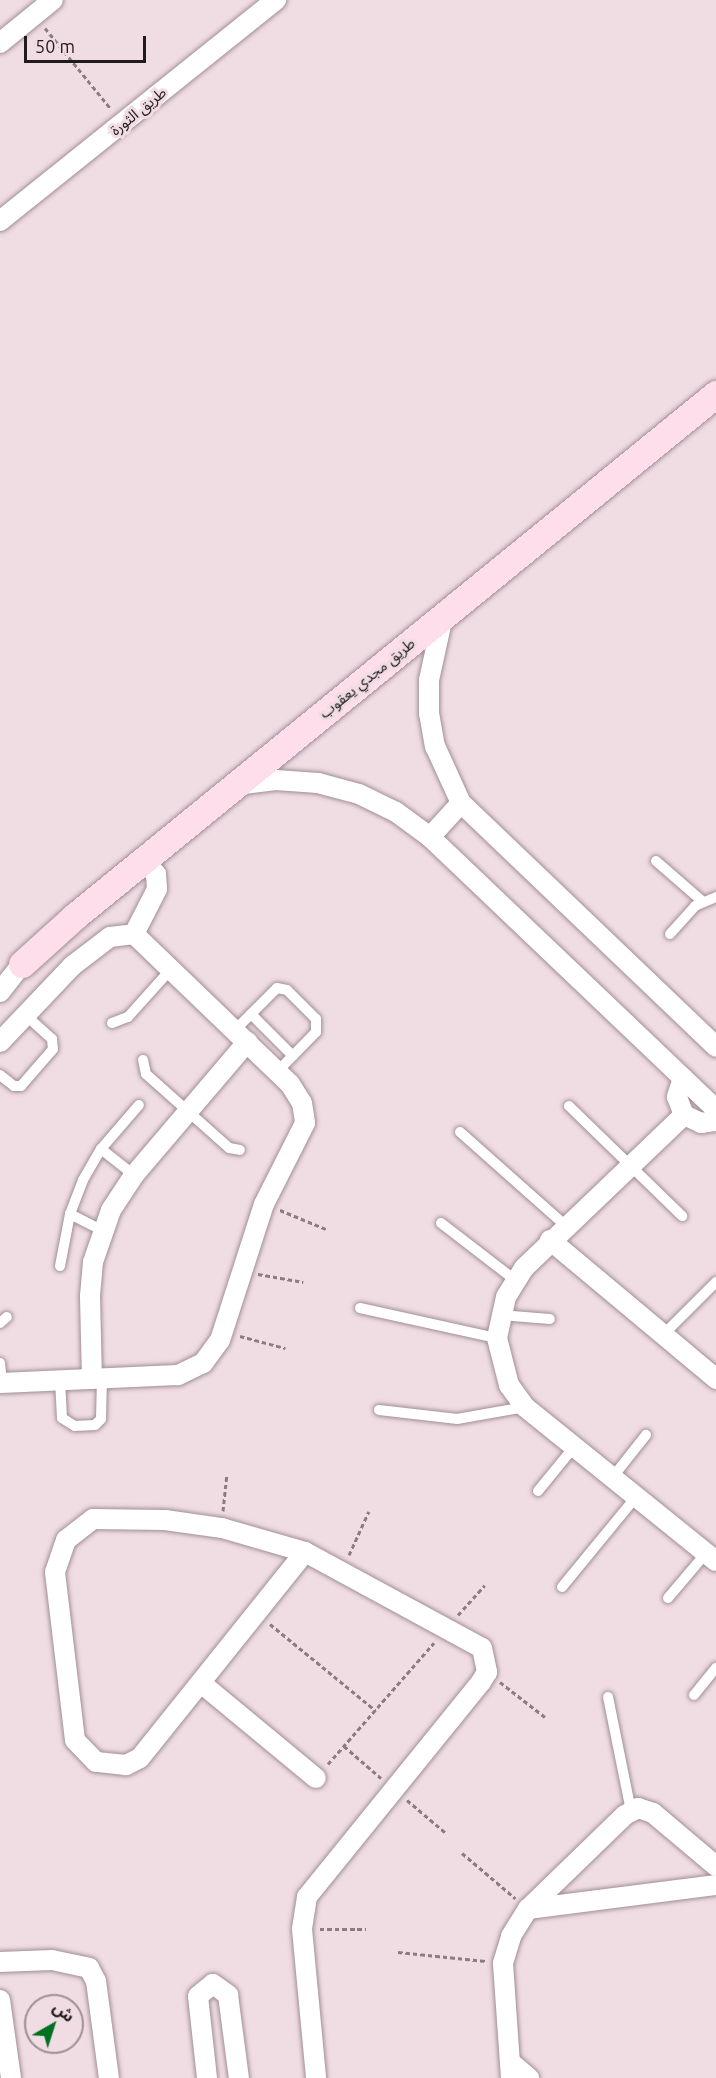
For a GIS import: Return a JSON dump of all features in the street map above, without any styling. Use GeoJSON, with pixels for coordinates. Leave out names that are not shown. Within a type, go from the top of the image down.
{"type":"FeatureCollection","features":[{"type":"Feature","properties":{"kind":"street"},"geometry":{"type":"LineString","coordinates":[[0,43],[53,0]]}},
{"type":"Feature","properties":{"kind":"street","name":"طريق الثورة"},"geometry":{"type":"LineString","coordinates":[[0,221],[276,0]]}},
{"type":"Feature","properties":{"kind":"street","name":"طريق مجدي يعقوب"},"geometry":{"type":"LineString","coordinates":[[0,992],[11,968],[716,394]]}},
{"type":"Feature","properties":{"kind":"street"},"geometry":{"type":"LineString","coordinates":[[443,616],[429,680],[429,713],[435,746],[461,803],[715,1045]]}},
{"type":"Feature","properties":{"kind":"street"},"geometry":{"type":"LineString","coordinates":[[235,785],[276,780],[318,783],[359,794],[396,812],[430,837],[716,1109]]}},
{"type":"Feature","properties":{"kind":"street"},"geometry":{"type":"LineString","coordinates":[[430,837],[461,803]]}},
{"type":"Feature","properties":{"kind":"street"},"geometry":{"type":"LineString","coordinates":[[134,934],[157,889],[156,874],[143,860]]}},
{"type":"Feature","properties":{"kind":"street"},"geometry":{"type":"LineString","coordinates":[[0,1041],[72,966],[111,937],[134,934],[172,968],[277,1072],[298,1096],[305,1123],[264,1204],[223,1331],[210,1357],[187,1372],[1,1383]]}},
{"type":"Feature","properties":{"kind":"street"},"geometry":{"type":"LineString","coordinates":[[97,1378],[90,1296],[102,1230],[134,1174],[187,1110],[241,1036]]}},
{"type":"Feature","properties":{"kind":"street"},"geometry":{"type":"LineString","coordinates":[[683,1078],[677,1096],[684,1115],[700,1123],[716,1121]]}},
{"type":"Feature","properties":{"kind":"street"},"geometry":{"type":"LineString","coordinates":[[684,1115],[550,1240],[515,1280],[500,1315],[497,1338],[509,1385],[525,1407],[711,1557]]}},
{"type":"Feature","properties":{"kind":"street"},"geometry":{"type":"LineString","coordinates":[[550,1240],[716,1379]]}},
{"type":"Feature","properties":{"kind":"street"},"geometry":{"type":"LineString","coordinates":[[305,1552],[140,1758],[111,1766],[84,1753],[75,1740],[55,1572],[66,1540],[93,1519],[165,1520],[222,1528],[305,1552],[483,1648],[487,1672],[307,1897],[302,1929],[316,2078]]}},
{"type":"Feature","properties":{"kind":"street"},"geometry":{"type":"LineString","coordinates":[[201,1683],[316,1778]]}},
{"type":"Feature","properties":{"kind":"street"},"geometry":{"type":"LineString","coordinates":[[529,2078],[510,2070],[503,1963],[511,1936],[528,1909],[631,1811],[645,1808],[653,1813],[716,1866]]}},
{"type":"Feature","properties":{"kind":"street"},"geometry":{"type":"LineString","coordinates":[[528,1909],[716,1885]]}},
{"type":"Feature","properties":{"kind":"street"},"geometry":{"type":"LineString","coordinates":[[0,1962],[52,1960],[67,1964],[83,1964],[94,1974],[109,2078]]}},
{"type":"Feature","properties":{"kind":"street"},"geometry":{"type":"LineString","coordinates":[[0,1974],[55,1972],[67,1964]]}},
{"type":"Feature","properties":{"kind":"street"},"geometry":{"type":"LineString","coordinates":[[207,2078],[198,1996],[213,1984],[225,1989],[228,1995],[239,2078]]}},
{"type":"Feature","properties":{"kind":"street"},"geometry":{"type":"LineString","coordinates":[[0,2000],[3,2045],[11,2078]]}},
{"type":"Feature","properties":{"kind":"lane"},"geometry":{"type":"LineString","coordinates":[[656,861],[702,901]]}},
{"type":"Feature","properties":{"kind":"lane"},"geometry":{"type":"LineString","coordinates":[[670,934],[702,901],[716,897]]}},
{"type":"Feature","properties":{"kind":"lane"},"geometry":{"type":"LineString","coordinates":[[112,1023],[128,1017],[172,968]]}},
{"type":"Feature","properties":{"kind":"lane"},"geometry":{"type":"LineString","coordinates":[[241,1036],[250,1014],[273,991],[282,988],[316,1019],[316,1032],[277,1072]]}},
{"type":"Feature","properties":{"kind":"lane"},"geometry":{"type":"LineString","coordinates":[[0,1075],[14,1086],[24,1084],[53,1049],[52,1039],[24,1014]]}},
{"type":"Feature","properties":{"kind":"lane"},"geometry":{"type":"LineString","coordinates":[[250,1014],[293,1056]]}},
{"type":"Feature","properties":{"kind":"lane"},"geometry":{"type":"LineString","coordinates":[[143,1060],[146,1074],[229,1148],[240,1150]]}},
{"type":"Feature","properties":{"kind":"lane"},"geometry":{"type":"LineString","coordinates":[[60,1266],[70,1214],[101,1149],[139,1106]]}},
{"type":"Feature","properties":{"kind":"lane"},"geometry":{"type":"LineString","coordinates":[[569,1106],[682,1216]]}},
{"type":"Feature","properties":{"kind":"lane"},"geometry":{"type":"LineString","coordinates":[[460,1132],[566,1226]]}},
{"type":"Feature","properties":{"kind":"lane"},"geometry":{"type":"LineString","coordinates":[[101,1149],[134,1174]]}},
{"type":"Feature","properties":{"kind":"lane"},"geometry":{"type":"LineString","coordinates":[[70,1214],[102,1230]]}},
{"type":"Feature","properties":{"kind":"lane"},"geometry":{"type":"LineString","coordinates":[[441,1223],[515,1280]]}},
{"type":"Feature","properties":{"kind":"lane"},"geometry":{"type":"LineString","coordinates":[[663,1335],[716,1282]]}},
{"type":"Feature","properties":{"kind":"lane"},"geometry":{"type":"LineString","coordinates":[[360,1308],[497,1338]]}},
{"type":"Feature","properties":{"kind":"lane"},"geometry":{"type":"LineString","coordinates":[[500,1315],[550,1319]]}},
{"type":"Feature","properties":{"kind":"lane"},"geometry":{"type":"LineString","coordinates":[[0,1363],[1,1383]]}},
{"type":"Feature","properties":{"kind":"lane"},"geometry":{"type":"LineString","coordinates":[[60,1380],[62,1418],[75,1426],[95,1425],[101,1419],[97,1378]]}},
{"type":"Feature","properties":{"kind":"lane"},"geometry":{"type":"LineString","coordinates":[[379,1410],[457,1419],[525,1407]]}},
{"type":"Feature","properties":{"kind":"lane"},"geometry":{"type":"LineString","coordinates":[[612,1478],[646,1435]]}},
{"type":"Feature","properties":{"kind":"lane"},"geometry":{"type":"LineString","coordinates":[[538,1491],[574,1447]]}},
{"type":"Feature","properties":{"kind":"lane"},"geometry":{"type":"LineString","coordinates":[[562,1587],[636,1497]]}},
{"type":"Feature","properties":{"kind":"lane"},"geometry":{"type":"LineString","coordinates":[[668,1598],[711,1557]]}},
{"type":"Feature","properties":{"kind":"lane"},"geometry":{"type":"LineString","coordinates":[[694,1695],[716,1668]]}},
{"type":"Feature","properties":{"kind":"lane"},"geometry":{"type":"LineString","coordinates":[[608,1696],[631,1811]]}},
{"type":"Feature","properties":{"kind":"path"},"geometry":{"type":"LineString","coordinates":[[35,15],[123,124]]}},
{"type":"Feature","properties":{"kind":"path"},"geometry":{"type":"LineString","coordinates":[[264,1204],[328,1230]]}},
{"type":"Feature","properties":{"kind":"path"},"geometry":{"type":"LineString","coordinates":[[241,1272],[303,1282]]}},
{"type":"Feature","properties":{"kind":"path"},"geometry":{"type":"LineString","coordinates":[[223,1331],[285,1348]]}},
{"type":"Feature","properties":{"kind":"path"},"geometry":{"type":"LineString","coordinates":[[222,1528],[227,1474]]}},
{"type":"Feature","properties":{"kind":"path"},"geometry":{"type":"LineString","coordinates":[[341,1572],[369,1511]]}},
{"type":"Feature","properties":{"kind":"path"},"geometry":{"type":"LineString","coordinates":[[316,1778],[485,1585]]}},
{"type":"Feature","properties":{"kind":"path"},"geometry":{"type":"LineString","coordinates":[[256,1613],[375,1710]]}},
{"type":"Feature","properties":{"kind":"path"},"geometry":{"type":"LineString","coordinates":[[487,1672],[545,1717]]}},
{"type":"Feature","properties":{"kind":"path"},"geometry":{"type":"LineString","coordinates":[[462,1853],[528,1909]]}},
{"type":"Feature","properties":{"kind":"path"},"geometry":{"type":"LineString","coordinates":[[302,1929],[366,1929]]}},
{"type":"Feature","properties":{"kind":"path"},"geometry":{"type":"LineString","coordinates":[[398,1952],[503,1963]]}}]}
